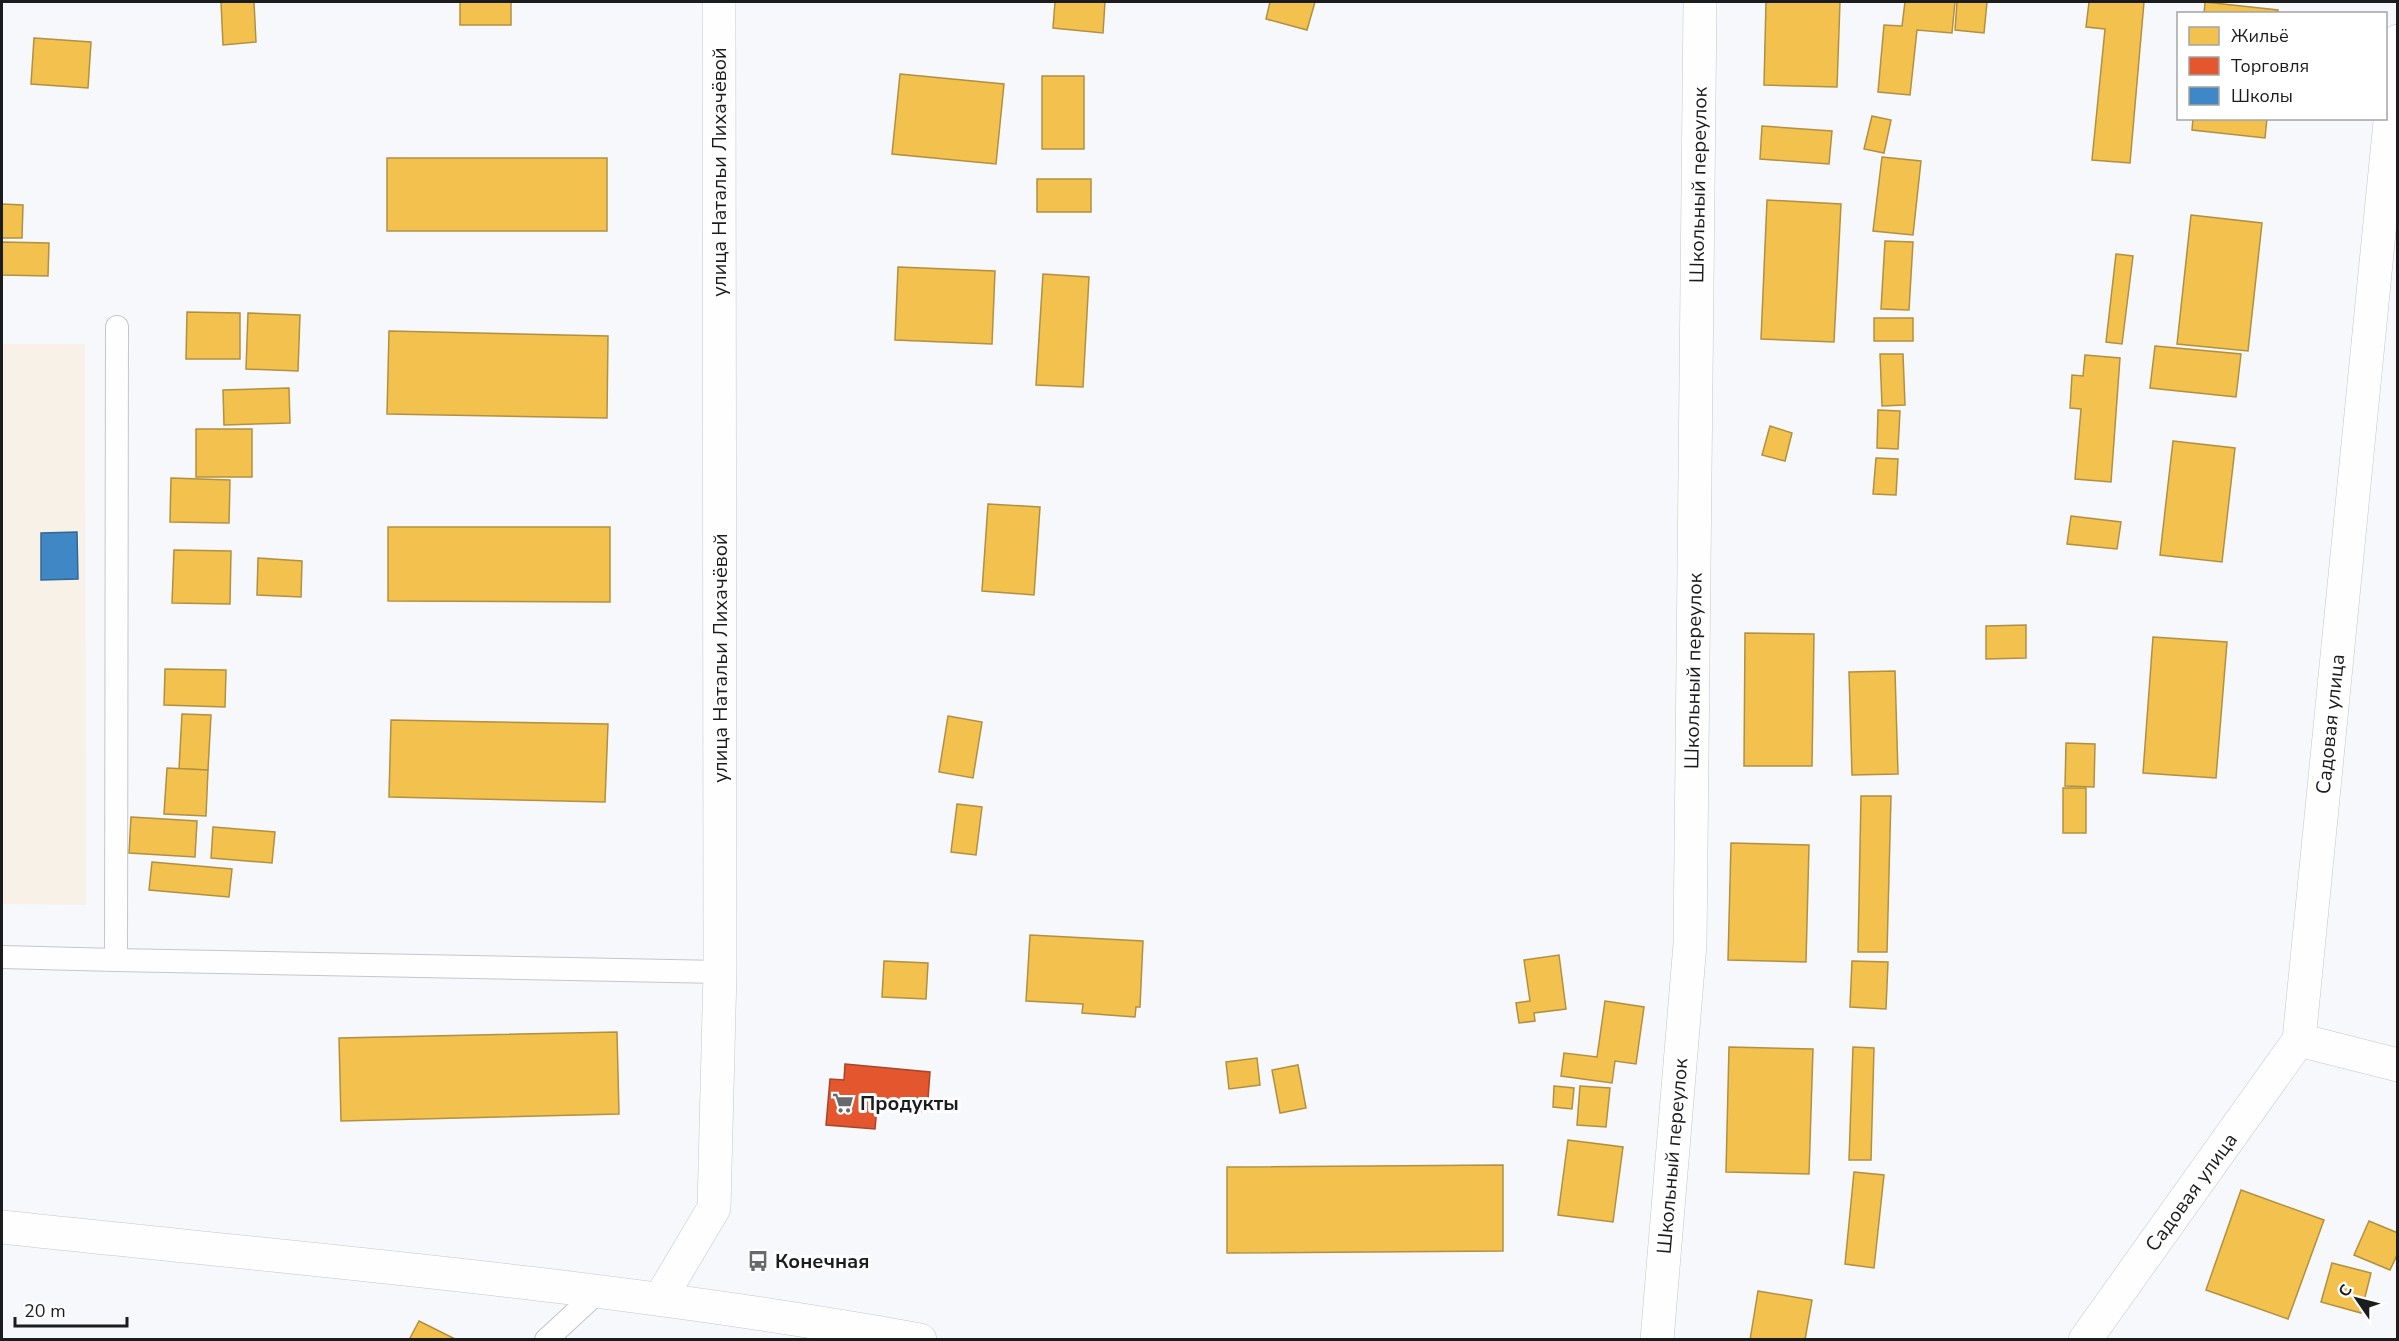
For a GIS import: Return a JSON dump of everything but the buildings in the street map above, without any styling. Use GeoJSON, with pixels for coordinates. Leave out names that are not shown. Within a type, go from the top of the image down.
{"type":"FeatureCollection","features":[{"type":"Feature","properties":{"kind":"street","name":"улица Натальи Лихачёвой"},"geometry":{"type":"LineString","coordinates":[[660,1299],[714,1208],[720,972],[719,2]]}},
{"type":"Feature","properties":{"kind":"street","name":"Школьный переулок"},"geometry":{"type":"LineString","coordinates":[[1658,1340],[1689,944],[1700,2]]}},
{"type":"Feature","properties":{"kind":"street","name":"Садовая улица"},"geometry":{"type":"LineString","coordinates":[[2085,1340],[2300,1040],[2397,41]]}},
{"type":"Feature","properties":{"kind":"street"},"geometry":{"type":"LineString","coordinates":[[2300,1040],[2397,1065]]}},
{"type":"Feature","properties":{"kind":"street"},"geometry":{"type":"LineString","coordinates":[[2,1227],[600,1290],[841,1325],[920,1340]]}},
{"type":"Feature","properties":{"kind":"lane"},"geometry":{"type":"LineString","coordinates":[[116,960],[117,327]]}},
{"type":"Feature","properties":{"kind":"lane"},"geometry":{"type":"LineString","coordinates":[[2,957],[720,972]]}},
{"type":"Feature","properties":{"kind":"lane"},"geometry":{"type":"LineString","coordinates":[[546,1340],[600,1290]]}},
{"type":"Feature","properties":{"kind":"shaded area"},"geometry":{"type":"Polygon","coordinates":[[[2,344],[85,344],[86,905],[2,904],[2,344]]]}},
{"type":"Feature","properties":{"kind":"place","name":"Продукты"},"geometry":{"type":"Point","coordinates":[843,1103]}},
{"type":"Feature","properties":{"kind":"place","name":"Конечная"},"geometry":{"type":"Point","coordinates":[758,1261]}}]}
